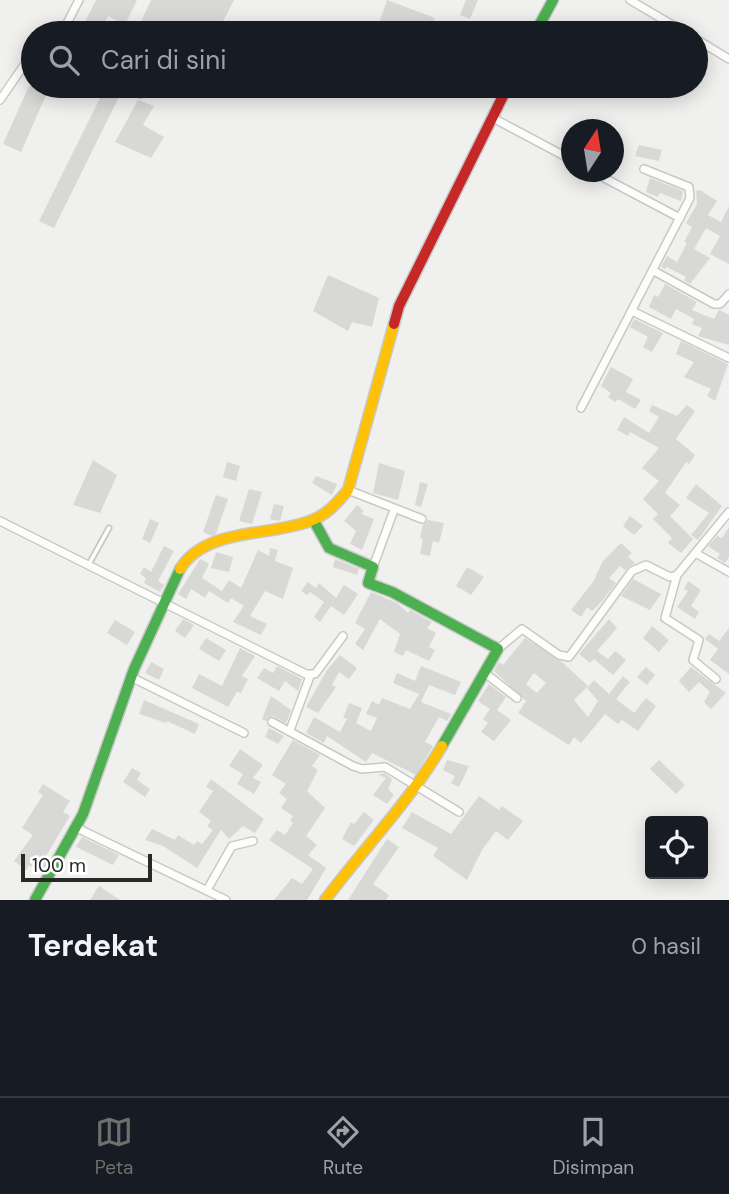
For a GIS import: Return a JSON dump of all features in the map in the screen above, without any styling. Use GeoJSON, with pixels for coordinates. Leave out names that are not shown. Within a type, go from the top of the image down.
{"type":"FeatureCollection","features":[{"type":"Feature","properties":{"kind":"street"},"geometry":{"type":"LineString","coordinates":[[68,21],[79,0]]}},
{"type":"Feature","properties":{"kind":"street"},"geometry":{"type":"LineString","coordinates":[[542,21],[553,0]]}},
{"type":"Feature","properties":{"kind":"street"},"geometry":{"type":"LineString","coordinates":[[630,0],[665,21]]}},
{"type":"Feature","properties":{"kind":"street"},"geometry":{"type":"LineString","coordinates":[[708,46],[729,59]]}},
{"type":"Feature","properties":{"kind":"street"},"geometry":{"type":"LineString","coordinates":[[0,100],[21,69]]}},
{"type":"Feature","properties":{"kind":"street"},"geometry":{"type":"LineString","coordinates":[[35,900],[77,828],[131,677],[163,601],[182,565],[195,551],[249,535],[314,521],[339,505],[348,490],[398,306],[501,98]]}},
{"type":"Feature","properties":{"kind":"street"},"geometry":{"type":"LineString","coordinates":[[491,117],[561,154]]}},
{"type":"Feature","properties":{"kind":"street"},"geometry":{"type":"LineString","coordinates":[[581,408],[690,198],[689,187],[644,169]]}},
{"type":"Feature","properties":{"kind":"street"},"geometry":{"type":"LineString","coordinates":[[612,182],[680,218]]}},
{"type":"Feature","properties":{"kind":"street"},"geometry":{"type":"LineString","coordinates":[[653,271],[713,304],[720,304],[729,294]]}},
{"type":"Feature","properties":{"kind":"street"},"geometry":{"type":"LineString","coordinates":[[632,311],[729,358]]}},
{"type":"Feature","properties":{"kind":"street"},"geometry":{"type":"LineString","coordinates":[[348,490],[422,519]]}},
{"type":"Feature","properties":{"kind":"street"},"geometry":{"type":"LineString","coordinates":[[394,510],[369,583],[402,597],[498,649]]}},
{"type":"Feature","properties":{"kind":"street"},"geometry":{"type":"LineString","coordinates":[[716,678],[692,660],[699,640],[665,618],[677,575],[729,512]]}},
{"type":"Feature","properties":{"kind":"street"},"geometry":{"type":"LineString","coordinates":[[0,521],[163,601],[280,664],[310,676]]}},
{"type":"Feature","properties":{"kind":"street"},"geometry":{"type":"LineString","coordinates":[[314,521],[329,548],[373,567]]}},
{"type":"Feature","properties":{"kind":"street"},"geometry":{"type":"LineString","coordinates":[[697,554],[729,572]]}},
{"type":"Feature","properties":{"kind":"street"},"geometry":{"type":"LineString","coordinates":[[325,900],[367,844],[418,786],[498,649],[522,629],[559,655],[569,657],[632,571],[646,565],[670,577],[677,575]]}},
{"type":"Feature","properties":{"kind":"street"},"geometry":{"type":"LineString","coordinates":[[290,730],[310,676],[315,674],[344,636]]}},
{"type":"Feature","properties":{"kind":"street"},"geometry":{"type":"LineString","coordinates":[[485,673],[517,698]]}},
{"type":"Feature","properties":{"kind":"street"},"geometry":{"type":"LineString","coordinates":[[131,677],[244,733]]}},
{"type":"Feature","properties":{"kind":"street"},"geometry":{"type":"LineString","coordinates":[[272,722],[353,766],[362,769],[385,767],[459,812]]}},
{"type":"Feature","properties":{"kind":"street"},"geometry":{"type":"LineString","coordinates":[[77,828],[226,900]]}},
{"type":"Feature","properties":{"kind":"street"},"geometry":{"type":"LineString","coordinates":[[207,890],[232,846],[253,841]]}},
{"type":"Feature","properties":{"kind":"lane"},"geometry":{"type":"LineString","coordinates":[[89,564],[109,528]]}},
{"type":"Feature","properties":{"kind":"building"},"geometry":{"type":"Polygon","coordinates":[[[96,0],[137,0],[127,21],[117,21],[108,16],[106,21],[86,21],[96,0]]]}},
{"type":"Feature","properties":{"kind":"building"},"geometry":{"type":"Polygon","coordinates":[[[151,0],[234,0],[223,21],[141,21],[151,0]]]}},
{"type":"Feature","properties":{"kind":"building"},"geometry":{"type":"Polygon","coordinates":[[[387,0],[435,18],[434,21],[380,21],[387,0]]]}},
{"type":"Feature","properties":{"kind":"building"},"geometry":{"type":"Polygon","coordinates":[[[466,0],[478,0],[470,19],[460,15],[466,0]]]}},
{"type":"Feature","properties":{"kind":"building"},"geometry":{"type":"Polygon","coordinates":[[[24,98],[45,98],[21,152],[3,144],[24,98]]]}},
{"type":"Feature","properties":{"kind":"building"},"geometry":{"type":"Polygon","coordinates":[[[100,98],[119,98],[54,228],[39,221],[100,98]]]}},
{"type":"Feature","properties":{"kind":"building"},"geometry":{"type":"Polygon","coordinates":[[[138,100],[154,106],[143,125],[164,137],[151,158],[115,142],[138,100]]]}},
{"type":"Feature","properties":{"kind":"building"},"geometry":{"type":"Polygon","coordinates":[[[639,145],[662,150],[659,161],[635,156],[639,145]]]}},
{"type":"Feature","properties":{"kind":"building"},"geometry":{"type":"Polygon","coordinates":[[[650,178],[683,191],[681,201],[660,193],[658,197],[646,192],[650,178]]]}},
{"type":"Feature","properties":{"kind":"building"},"geometry":{"type":"Polygon","coordinates":[[[700,190],[717,201],[708,215],[721,222],[729,206],[729,264],[710,254],[720,236],[706,228],[694,249],[710,258],[690,284],[684,280],[686,277],[667,267],[661,267],[667,256],[677,262],[687,243],[684,242],[692,227],[686,223],[697,204],[696,191],[700,190]]]}},
{"type":"Feature","properties":{"kind":"building"},"geometry":{"type":"Polygon","coordinates":[[[328,275],[379,298],[372,327],[352,322],[348,331],[313,311],[328,275]]]}},
{"type":"Feature","properties":{"kind":"building"},"geometry":{"type":"Polygon","coordinates":[[[665,284],[697,302],[692,310],[714,319],[719,310],[729,315],[729,345],[698,336],[702,328],[692,324],[694,319],[676,309],[671,319],[649,307],[654,295],[658,297],[665,284]]]}},
{"type":"Feature","properties":{"kind":"building"},"geometry":{"type":"Polygon","coordinates":[[[634,319],[663,333],[652,352],[643,347],[648,337],[630,327],[634,319]]]}},
{"type":"Feature","properties":{"kind":"building"},"geometry":{"type":"Polygon","coordinates":[[[681,341],[728,364],[715,401],[707,396],[711,389],[684,377],[694,362],[676,354],[681,341]]]}},
{"type":"Feature","properties":{"kind":"building"},"geometry":{"type":"Polygon","coordinates":[[[611,367],[633,379],[626,392],[641,400],[635,409],[618,399],[615,402],[608,397],[611,393],[601,386],[611,367]]]}},
{"type":"Feature","properties":{"kind":"building"},"geometry":{"type":"Polygon","coordinates":[[[652,405],[677,416],[687,405],[695,411],[676,439],[695,455],[689,464],[686,462],[665,493],[680,505],[670,516],[693,539],[681,553],[668,543],[672,538],[653,519],[658,514],[643,499],[659,481],[642,468],[659,448],[630,432],[628,436],[617,430],[624,417],[649,433],[659,417],[649,411],[652,405]]]}},
{"type":"Feature","properties":{"kind":"building"},"geometry":{"type":"Polygon","coordinates":[[[93,460],[117,475],[100,513],[73,505],[93,460]]]}},
{"type":"Feature","properties":{"kind":"building"},"geometry":{"type":"Polygon","coordinates":[[[227,462],[240,466],[236,481],[223,477],[227,462]]]}},
{"type":"Feature","properties":{"kind":"building"},"geometry":{"type":"Polygon","coordinates":[[[379,463],[405,471],[398,500],[373,493],[379,463]]]}},
{"type":"Feature","properties":{"kind":"building"},"geometry":{"type":"Polygon","coordinates":[[[316,476],[337,484],[332,495],[312,483],[316,476]]]}},
{"type":"Feature","properties":{"kind":"building"},"geometry":{"type":"Polygon","coordinates":[[[420,482],[428,484],[421,507],[415,505],[420,482]]]}},
{"type":"Feature","properties":{"kind":"building"},"geometry":{"type":"Polygon","coordinates":[[[696,484],[722,506],[698,540],[691,535],[709,513],[686,498],[696,484]]]}},
{"type":"Feature","properties":{"kind":"building"},"geometry":{"type":"Polygon","coordinates":[[[249,489],[262,492],[252,524],[239,521],[249,489]]]}},
{"type":"Feature","properties":{"kind":"building"},"geometry":{"type":"Polygon","coordinates":[[[216,495],[228,499],[216,534],[212,536],[203,532],[216,495]]]}},
{"type":"Feature","properties":{"kind":"building"},"geometry":{"type":"Polygon","coordinates":[[[274,504],[284,506],[280,521],[270,519],[274,504]]]}},
{"type":"Feature","properties":{"kind":"building"},"geometry":{"type":"Polygon","coordinates":[[[357,505],[364,511],[361,514],[374,519],[362,550],[350,544],[356,531],[344,521],[357,505]]]}},
{"type":"Feature","properties":{"kind":"building"},"geometry":{"type":"Polygon","coordinates":[[[630,516],[643,526],[634,535],[623,526],[630,516]]]}},
{"type":"Feature","properties":{"kind":"building"},"geometry":{"type":"Polygon","coordinates":[[[150,519],[159,523],[150,543],[142,539],[150,519]]]}},
{"type":"Feature","properties":{"kind":"building"},"geometry":{"type":"Polygon","coordinates":[[[428,520],[444,523],[439,543],[433,541],[430,556],[420,554],[423,525],[428,520]]]}},
{"type":"Feature","properties":{"kind":"building"},"geometry":{"type":"Polygon","coordinates":[[[729,527],[729,557],[725,563],[717,558],[720,554],[708,546],[717,536],[722,538],[729,527]]]}},
{"type":"Feature","properties":{"kind":"building"},"geometry":{"type":"Polygon","coordinates":[[[621,543],[632,553],[628,557],[635,563],[625,570],[620,566],[609,578],[616,583],[603,600],[592,611],[587,607],[581,617],[571,610],[593,582],[603,561],[621,543]]]}},
{"type":"Feature","properties":{"kind":"building"},"geometry":{"type":"Polygon","coordinates":[[[164,546],[174,551],[158,581],[164,585],[160,592],[144,583],[146,578],[140,574],[144,567],[151,572],[164,546]]]}},
{"type":"Feature","properties":{"kind":"building"},"geometry":{"type":"Polygon","coordinates":[[[270,548],[278,550],[275,561],[293,568],[283,599],[265,591],[250,616],[267,624],[261,635],[233,622],[244,606],[231,598],[228,603],[209,591],[205,598],[191,589],[186,599],[178,594],[200,559],[209,564],[202,578],[222,591],[229,580],[241,588],[258,550],[269,556],[270,548]]]}},
{"type":"Feature","properties":{"kind":"building"},"geometry":{"type":"Polygon","coordinates":[[[216,552],[233,557],[229,572],[211,568],[216,552]]]}},
{"type":"Feature","properties":{"kind":"building"},"geometry":{"type":"Polygon","coordinates":[[[335,559],[359,569],[357,575],[333,567],[335,559]]]}},
{"type":"Feature","properties":{"kind":"building"},"geometry":{"type":"Polygon","coordinates":[[[467,567],[484,577],[471,595],[456,586],[467,567]]]}},
{"type":"Feature","properties":{"kind":"building"},"geometry":{"type":"Polygon","coordinates":[[[633,579],[661,594],[650,610],[621,596],[633,579]]]}},
{"type":"Feature","properties":{"kind":"building"},"geometry":{"type":"Polygon","coordinates":[[[688,581],[701,590],[691,606],[699,612],[695,619],[677,607],[688,591],[684,589],[688,581]]]}},
{"type":"Feature","properties":{"kind":"building"},"geometry":{"type":"Polygon","coordinates":[[[308,582],[316,588],[319,583],[336,598],[344,585],[358,594],[344,615],[331,606],[320,622],[314,617],[324,602],[310,592],[307,595],[301,591],[308,582]]]}},
{"type":"Feature","properties":{"kind":"building"},"geometry":{"type":"Polygon","coordinates":[[[371,592],[397,603],[408,613],[410,610],[432,622],[427,628],[436,633],[429,647],[435,650],[429,661],[406,650],[403,656],[394,652],[400,634],[380,619],[363,650],[355,644],[365,629],[355,623],[371,592]]]}},
{"type":"Feature","properties":{"kind":"building"},"geometry":{"type":"Polygon","coordinates":[[[183,619],[194,625],[185,638],[175,631],[183,619]]]}},
{"type":"Feature","properties":{"kind":"building"},"geometry":{"type":"Polygon","coordinates":[[[609,619],[617,628],[597,651],[608,659],[615,651],[626,660],[613,675],[594,659],[590,663],[579,654],[609,619]]]}},
{"type":"Feature","properties":{"kind":"building"},"geometry":{"type":"Polygon","coordinates":[[[115,620],[135,632],[127,645],[107,633],[115,620]]]}},
{"type":"Feature","properties":{"kind":"building"},"geometry":{"type":"Polygon","coordinates":[[[652,626],[669,640],[659,652],[643,638],[652,626]]]}},
{"type":"Feature","properties":{"kind":"building"},"geometry":{"type":"Polygon","coordinates":[[[729,628],[729,674],[710,660],[718,649],[705,639],[709,634],[719,641],[729,628]]]}},
{"type":"Feature","properties":{"kind":"building"},"geometry":{"type":"Polygon","coordinates":[[[206,638],[226,650],[219,661],[199,649],[206,638]]]}},
{"type":"Feature","properties":{"kind":"building"},"geometry":{"type":"Polygon","coordinates":[[[525,638],[562,662],[588,686],[574,700],[588,717],[598,701],[587,688],[594,680],[609,694],[623,676],[630,682],[616,699],[634,713],[646,698],[656,706],[638,731],[622,720],[618,724],[605,714],[581,743],[574,737],[569,745],[518,713],[526,701],[494,671],[499,662],[503,665],[525,638]],[[534,673],[526,684],[537,693],[546,683],[534,673]]]}},
{"type":"Feature","properties":{"kind":"building"},"geometry":{"type":"Polygon","coordinates":[[[240,648],[255,656],[242,676],[248,679],[241,693],[237,692],[228,707],[192,688],[199,674],[222,686],[240,648]]]}},
{"type":"Feature","properties":{"kind":"building"},"geometry":{"type":"Polygon","coordinates":[[[340,655],[357,668],[349,679],[339,672],[332,685],[336,687],[318,713],[306,707],[327,670],[340,655]]]}},
{"type":"Feature","properties":{"kind":"building"},"geometry":{"type":"Polygon","coordinates":[[[151,662],[164,669],[159,680],[145,673],[151,662]]]}},
{"type":"Feature","properties":{"kind":"building"},"geometry":{"type":"Polygon","coordinates":[[[277,666],[302,679],[298,691],[285,681],[279,691],[257,678],[264,668],[273,673],[277,666]]]}},
{"type":"Feature","properties":{"kind":"building"},"geometry":{"type":"Polygon","coordinates":[[[421,666],[461,682],[455,695],[429,685],[421,702],[451,714],[447,721],[439,717],[425,742],[433,746],[416,775],[372,753],[366,762],[327,736],[324,743],[306,733],[314,717],[340,732],[347,719],[343,718],[349,703],[362,708],[356,723],[371,731],[377,718],[366,714],[372,701],[379,705],[382,698],[410,709],[419,694],[393,683],[397,673],[415,681],[421,666]]]}},
{"type":"Feature","properties":{"kind":"building"},"geometry":{"type":"Polygon","coordinates":[[[646,667],[655,675],[647,685],[637,677],[646,667]]]}},
{"type":"Feature","properties":{"kind":"building"},"geometry":{"type":"Polygon","coordinates":[[[691,667],[726,693],[711,709],[704,702],[710,692],[699,682],[689,692],[679,681],[691,667]]]}},
{"type":"Feature","properties":{"kind":"building"},"geometry":{"type":"Polygon","coordinates":[[[489,684],[506,697],[497,710],[511,720],[494,741],[481,732],[488,723],[483,719],[490,709],[478,701],[489,684]]]}},
{"type":"Feature","properties":{"kind":"building"},"geometry":{"type":"Polygon","coordinates":[[[271,696],[291,710],[286,723],[273,716],[266,721],[262,719],[271,696]]]}},
{"type":"Feature","properties":{"kind":"building"},"geometry":{"type":"Polygon","coordinates":[[[144,700],[199,724],[195,734],[167,721],[166,723],[139,714],[144,700]]]}},
{"type":"Feature","properties":{"kind":"building"},"geometry":{"type":"Polygon","coordinates":[[[269,728],[284,736],[278,744],[265,737],[269,728]]]}},
{"type":"Feature","properties":{"kind":"building"},"geometry":{"type":"Polygon","coordinates":[[[293,740],[320,755],[312,766],[318,770],[307,791],[325,808],[306,836],[317,845],[308,855],[326,868],[307,900],[274,900],[292,878],[302,884],[313,869],[269,840],[277,830],[285,835],[293,823],[290,821],[293,816],[281,808],[287,799],[279,793],[286,784],[272,775],[293,740]]]}},
{"type":"Feature","properties":{"kind":"building"},"geometry":{"type":"Polygon","coordinates":[[[240,749],[263,765],[253,778],[261,782],[254,794],[237,784],[243,774],[229,766],[240,749]]]}},
{"type":"Feature","properties":{"kind":"building"},"geometry":{"type":"Polygon","coordinates":[[[447,760],[469,766],[459,787],[451,783],[455,776],[443,770],[447,760]]]}},
{"type":"Feature","properties":{"kind":"building"},"geometry":{"type":"Polygon","coordinates":[[[659,760],[685,785],[676,794],[650,769],[659,760]]]}},
{"type":"Feature","properties":{"kind":"building"},"geometry":{"type":"Polygon","coordinates":[[[132,768],[141,773],[137,780],[150,789],[145,797],[123,782],[132,768]]]}},
{"type":"Feature","properties":{"kind":"building"},"geometry":{"type":"Polygon","coordinates":[[[384,773],[392,779],[388,789],[394,795],[387,804],[373,795],[386,778],[378,775],[384,773]]]}},
{"type":"Feature","properties":{"kind":"building"},"geometry":{"type":"Polygon","coordinates":[[[211,779],[264,819],[255,833],[243,826],[229,839],[221,830],[197,868],[163,846],[145,840],[152,829],[175,840],[178,835],[194,845],[197,841],[202,844],[213,830],[207,826],[211,821],[199,812],[213,791],[206,787],[211,779]]]}},
{"type":"Feature","properties":{"kind":"building"},"geometry":{"type":"Polygon","coordinates":[[[43,784],[70,801],[63,812],[70,816],[46,856],[51,859],[42,873],[29,865],[26,870],[14,861],[33,835],[22,828],[43,795],[38,792],[43,784]]]}},
{"type":"Feature","properties":{"kind":"building"},"geometry":{"type":"Polygon","coordinates":[[[479,796],[499,810],[502,806],[523,821],[508,840],[496,831],[482,850],[467,880],[433,856],[438,848],[402,828],[412,812],[451,834],[479,796]]]}},
{"type":"Feature","properties":{"kind":"building"},"geometry":{"type":"Polygon","coordinates":[[[364,812],[374,820],[354,846],[342,839],[351,822],[354,824],[364,812]]]}},
{"type":"Feature","properties":{"kind":"building"},"geometry":{"type":"Polygon","coordinates":[[[82,837],[119,855],[113,865],[76,847],[82,837]]]}},
{"type":"Feature","properties":{"kind":"building"},"geometry":{"type":"Polygon","coordinates":[[[387,839],[399,847],[373,884],[389,895],[386,900],[348,900],[387,839]]]}},
{"type":"Feature","properties":{"kind":"building"},"geometry":{"type":"Polygon","coordinates":[[[99,886],[120,900],[90,900],[99,886]]]}},
{"type":"Feature","properties":{"kind":"traffic: fast"},"geometry":{"type":"LineString","coordinates":[[542,21],[553,0]]}},
{"type":"Feature","properties":{"kind":"traffic: fast"},"geometry":{"type":"LineString","coordinates":[[314,521],[329,548],[373,567],[368,583],[392,592],[498,649],[442,746]]}},
{"type":"Feature","properties":{"kind":"traffic: fast"},"geometry":{"type":"LineString","coordinates":[[35,900],[83,814],[134,669],[180,569]]}},
{"type":"Feature","properties":{"kind":"traffic: slow"},"geometry":{"type":"LineString","coordinates":[[180,569],[191,556],[206,546],[239,535],[310,521],[327,512],[344,495],[348,490],[394,324]]}},
{"type":"Feature","properties":{"kind":"traffic: slow"},"geometry":{"type":"LineString","coordinates":[[325,900],[401,806],[442,746]]}},
{"type":"Feature","properties":{"kind":"traffic: jam"},"geometry":{"type":"LineString","coordinates":[[394,324],[399,306],[502,98]]}}]}
